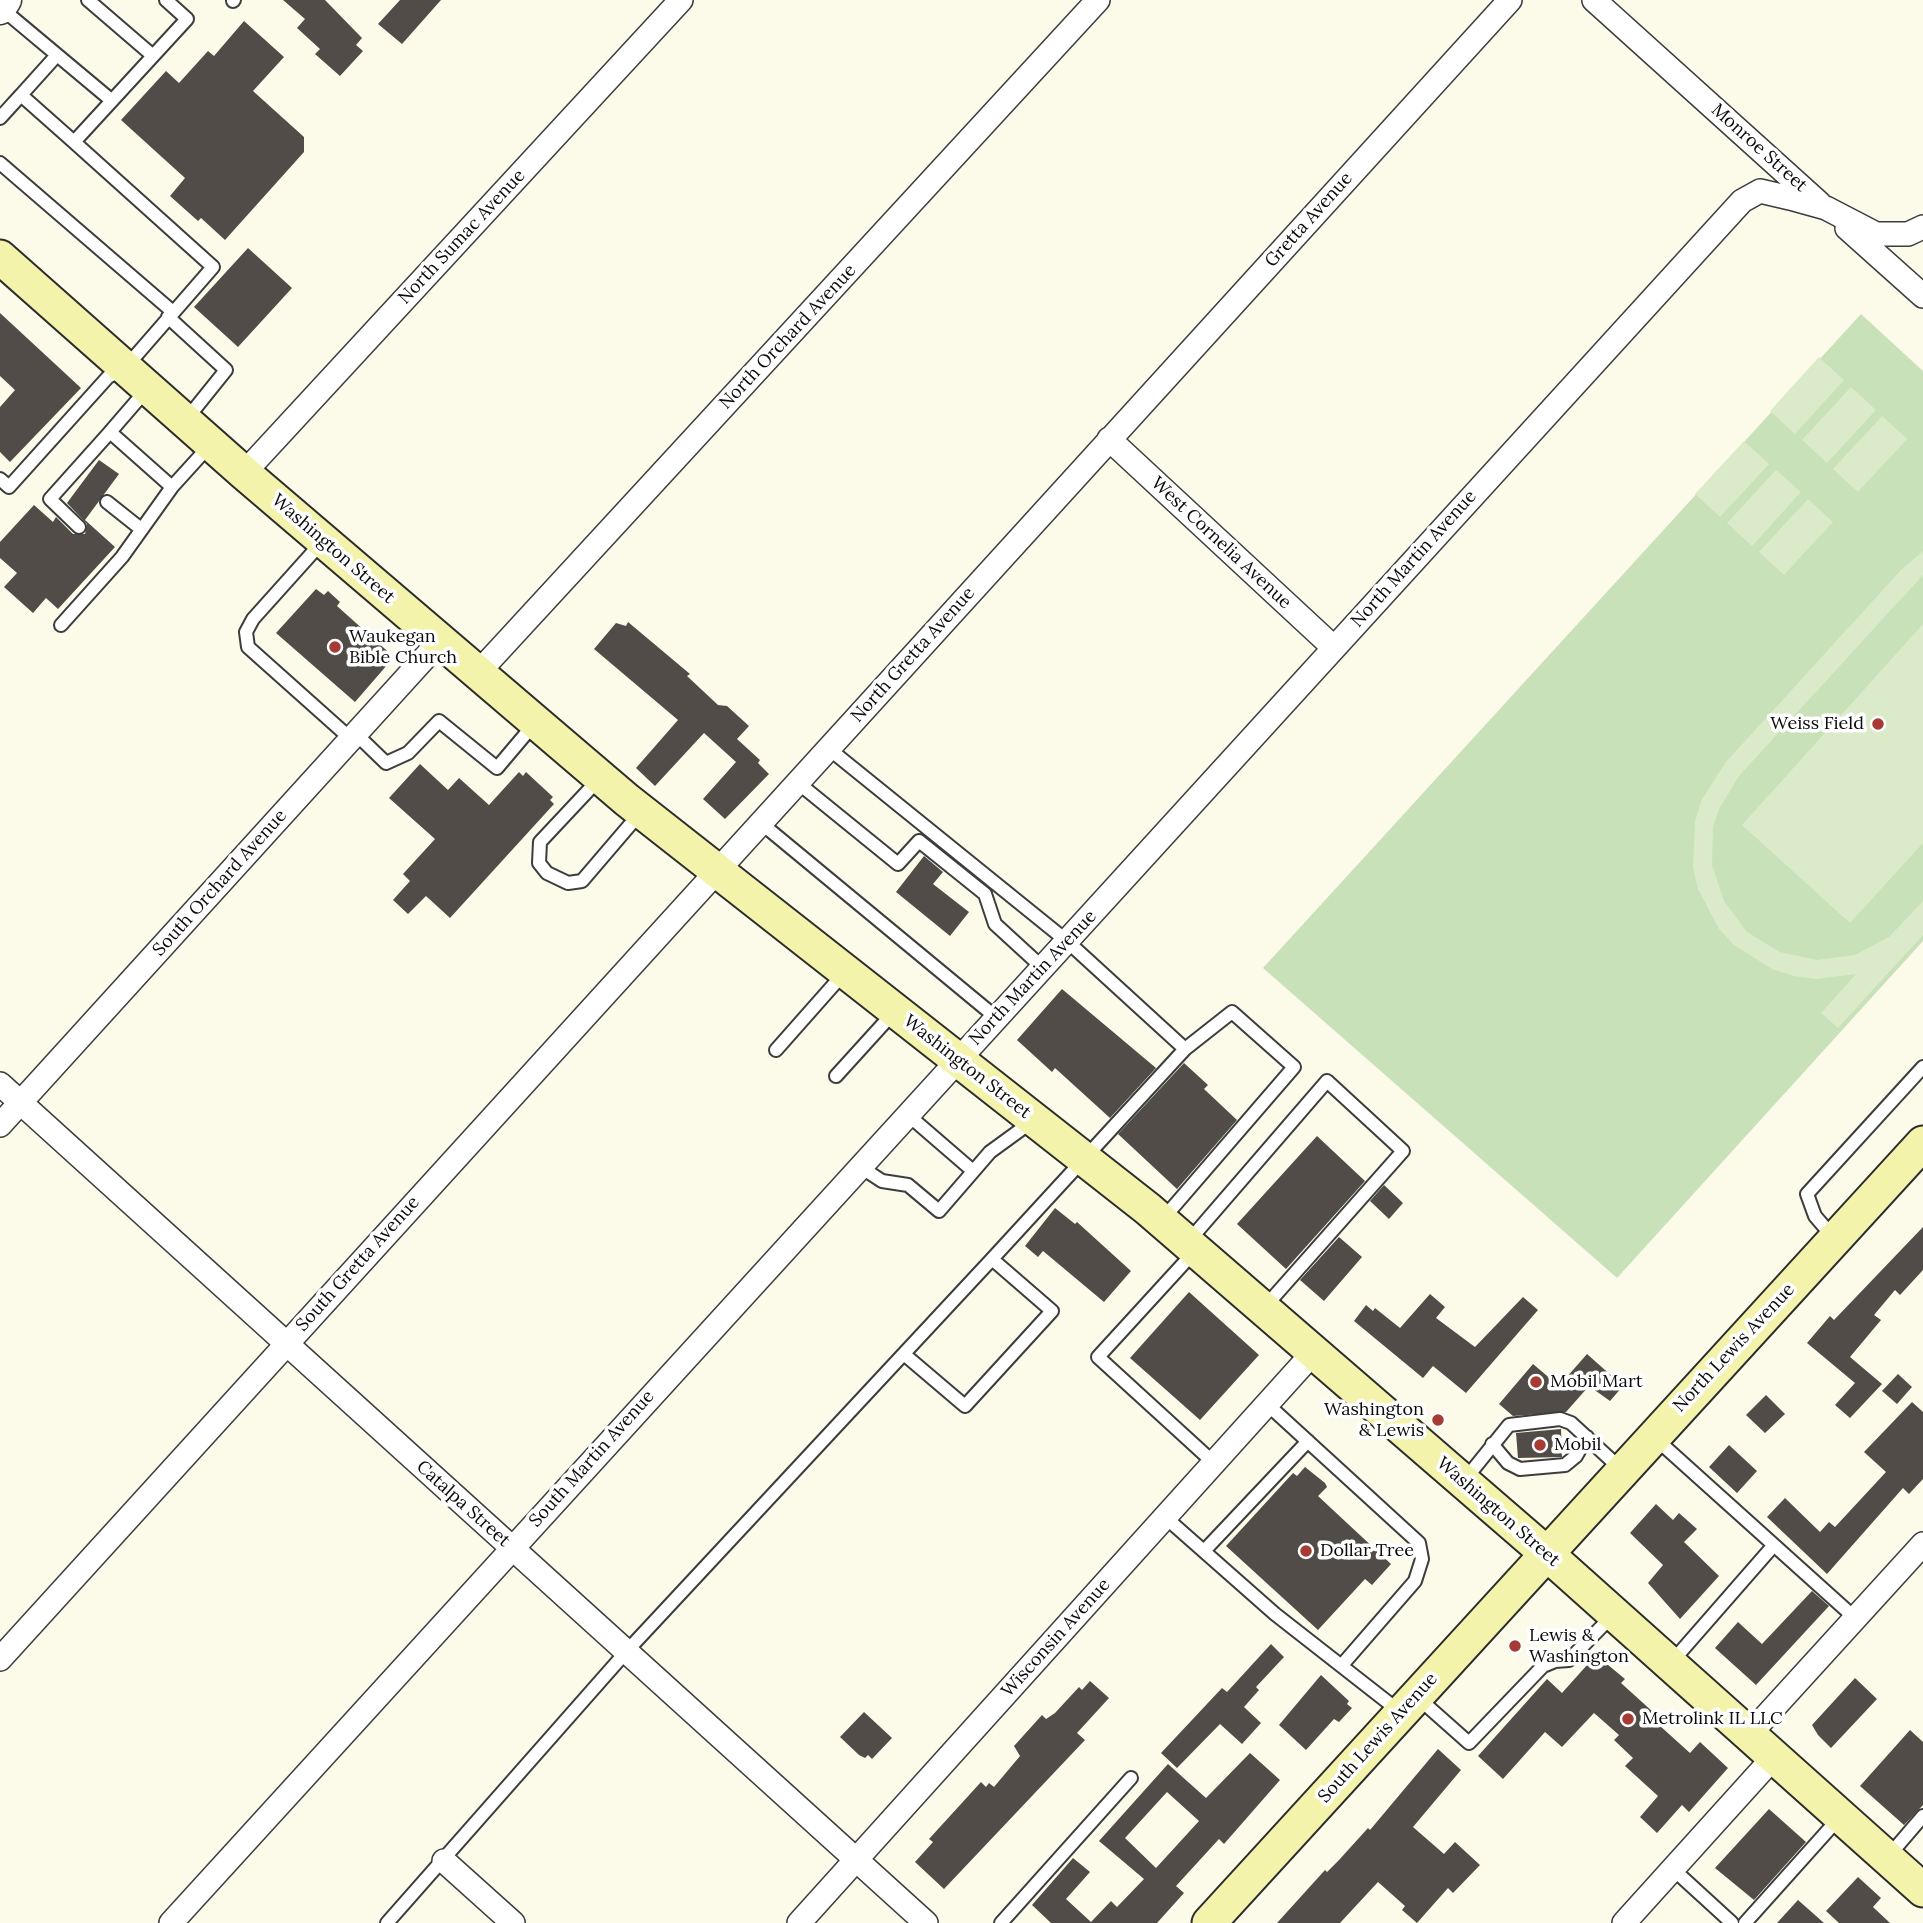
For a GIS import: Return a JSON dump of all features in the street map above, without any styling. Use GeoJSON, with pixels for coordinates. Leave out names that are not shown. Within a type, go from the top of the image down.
{"type":"FeatureCollection","features":[{"type":"Feature","properties":{"kind":"main road","name":"Washington Street"},"geometry":{"type":"LineString","coordinates":[[3,266],[641,812],[1161,1221],[1546,1553],[1923,1890]]}},
{"type":"Feature","properties":{"kind":"main road","name":"North Lewis Avenue"},"geometry":{"type":"LineString","coordinates":[[1546,1553],[1923,1143]]}},
{"type":"Feature","properties":{"kind":"main road","name":"South Lewis Avenue"},"geometry":{"type":"LineString","coordinates":[[1209,1923],[1546,1553]]}},
{"type":"Feature","properties":{"kind":"street"},"geometry":{"type":"LineString","coordinates":[[0,9],[6,0]]}},
{"type":"Feature","properties":{"kind":"street","name":"North Sumac Avenue"},"geometry":{"type":"LineString","coordinates":[[244,473],[681,0]]}},
{"type":"Feature","properties":{"kind":"street","name":"North Orchard Avenue"},"geometry":{"type":"LineString","coordinates":[[477,674],[1098,0]]}},
{"type":"Feature","properties":{"kind":"street","name":"Gretta Avenue"},"geometry":{"type":"LineString","coordinates":[[1109,439],[1510,0]]}},
{"type":"Feature","properties":{"kind":"street","name":"Monroe Street"},"geometry":{"type":"LineString","coordinates":[[1594,0],[1923,296]]}},
{"type":"Feature","properties":{"kind":"street","name":"North Martin Avenue"},"geometry":{"type":"LineString","coordinates":[[956,1059],[998,1019],[1742,201],[1760,191],[1826,208],[1876,234],[1908,234],[1923,227]]}},
{"type":"Feature","properties":{"kind":"street","name":"West Cornelia Avenue"},"geometry":{"type":"LineString","coordinates":[[1109,439],[1334,647]]}},
{"type":"Feature","properties":{"kind":"street","name":"North Gretta Avenue"},"geometry":{"type":"LineString","coordinates":[[717,871],[1109,439]]}},
{"type":"Feature","properties":{"kind":"street","name":"South Orchard Avenue"},"geometry":{"type":"LineString","coordinates":[[0,1125],[440,641]]}},
{"type":"Feature","properties":{"kind":"street","name":"South Gretta Avenue"},"geometry":{"type":"LineString","coordinates":[[0,1659],[717,871]]}},
{"type":"Feature","properties":{"kind":"street","name":"South Martin Avenue"},"geometry":{"type":"LineString","coordinates":[[171,1923],[956,1059]]}},
{"type":"Feature","properties":{"kind":"street","name":"Catalpa Street"},"geometry":{"type":"LineString","coordinates":[[0,1084],[926,1923]]}},
{"type":"Feature","properties":{"kind":"street","name":"Wisconsin Avenue"},"geometry":{"type":"LineString","coordinates":[[799,1923],[1313,1353]]}},
{"type":"Feature","properties":{"kind":"street"},"geometry":{"type":"LineString","coordinates":[[1748,1736],[1923,1544]]}},
{"type":"Feature","properties":{"kind":"street"},"geometry":{"type":"LineString","coordinates":[[1624,1923],[1773,1758]]}},
{"type":"Feature","properties":{"kind":"street"},"geometry":{"type":"LineString","coordinates":[[444,1861],[513,1923]]}},
{"type":"Feature","properties":{"kind":"lane"},"geometry":{"type":"LineString","coordinates":[[88,0],[152,55]]}},
{"type":"Feature","properties":{"kind":"lane"},"geometry":{"type":"LineString","coordinates":[[74,142],[187,19],[166,0]]}},
{"type":"Feature","properties":{"kind":"lane"},"geometry":{"type":"LineString","coordinates":[[0,9],[111,100]]}},
{"type":"Feature","properties":{"kind":"lane"},"geometry":{"type":"LineString","coordinates":[[0,118],[57,55]]}},
{"type":"Feature","properties":{"kind":"lane"},"geometry":{"type":"LineString","coordinates":[[21,95],[213,267],[171,315],[110,432],[50,499],[79,527]]}},
{"type":"Feature","properties":{"kind":"lane"},"geometry":{"type":"LineString","coordinates":[[0,163],[171,315],[226,370],[185,421]]}},
{"type":"Feature","properties":{"kind":"lane"},"geometry":{"type":"LineString","coordinates":[[0,479],[9,487],[108,377],[136,378]]}},
{"type":"Feature","properties":{"kind":"lane"},"geometry":{"type":"LineString","coordinates":[[110,432],[172,487]]}},
{"type":"Feature","properties":{"kind":"lane"},"geometry":{"type":"LineString","coordinates":[[61,625],[122,557],[172,487],[211,444]]}},
{"type":"Feature","properties":{"kind":"lane"},"geometry":{"type":"LineString","coordinates":[[107,502],[141,529]]}},
{"type":"Feature","properties":{"kind":"lane"},"geometry":{"type":"LineString","coordinates":[[323,541],[253,619],[246,632],[248,647],[386,763],[408,753],[439,721],[497,768],[535,723]]}},
{"type":"Feature","properties":{"kind":"lane"},"geometry":{"type":"LineString","coordinates":[[828,748],[1068,942],[1185,1049]]}},
{"type":"Feature","properties":{"kind":"lane"},"geometry":{"type":"LineString","coordinates":[[600,778],[540,842],[539,863],[547,873],[568,883],[582,881],[641,812]]}},
{"type":"Feature","properties":{"kind":"lane"},"geometry":{"type":"LineString","coordinates":[[797,782],[898,864],[919,841],[985,894],[995,924],[1043,968]]}},
{"type":"Feature","properties":{"kind":"lane"},"geometry":{"type":"LineString","coordinates":[[761,823],[998,1019]]}},
{"type":"Feature","properties":{"kind":"lane"},"geometry":{"type":"LineString","coordinates":[[776,1050],[845,971]]}},
{"type":"Feature","properties":{"kind":"lane"},"geometry":{"type":"LineString","coordinates":[[836,1076],[895,1011]]}},
{"type":"Feature","properties":{"kind":"lane"},"geometry":{"type":"LineString","coordinates":[[387,1923],[626,1652],[905,1355],[1082,1158],[1185,1049],[1232,1012],[1294,1067],[1161,1221]]}},
{"type":"Feature","properties":{"kind":"lane"},"geometry":{"type":"LineString","coordinates":[[1835,1239],[1815,1216],[1807,1195],[1923,1067]]}},
{"type":"Feature","properties":{"kind":"lane"},"geometry":{"type":"LineString","coordinates":[[1214,1463],[1098,1357],[1327,1082],[1403,1151],[1263,1309]]}},
{"type":"Feature","properties":{"kind":"lane"},"geometry":{"type":"LineString","coordinates":[[907,1114],[973,1171]]}},
{"type":"Feature","properties":{"kind":"lane"},"geometry":{"type":"LineString","coordinates":[[859,1166],[882,1181],[908,1185],[939,1211],[989,1152],[1034,1120]]}},
{"type":"Feature","properties":{"kind":"lane"},"geometry":{"type":"LineString","coordinates":[[905,1355],[965,1406],[1052,1311],[992,1259]]}},
{"type":"Feature","properties":{"kind":"lane"},"geometry":{"type":"LineString","coordinates":[[1267,1404],[1413,1534],[1419,1543],[1422,1559],[1415,1581],[1342,1665]]}},
{"type":"Feature","properties":{"kind":"lane"},"geometry":{"type":"LineString","coordinates":[[1463,1482],[1509,1425],[1560,1419],[1571,1423],[1622,1470]]}},
{"type":"Feature","properties":{"kind":"lane"},"geometry":{"type":"LineString","coordinates":[[1492,1444],[1508,1463],[1520,1469],[1566,1465],[1576,1456],[1587,1437]]}},
{"type":"Feature","properties":{"kind":"lane"},"geometry":{"type":"LineString","coordinates":[[1653,1437],[1855,1618]]}},
{"type":"Feature","properties":{"kind":"lane"},"geometry":{"type":"LineString","coordinates":[[1204,1551],[1308,1441]]}},
{"type":"Feature","properties":{"kind":"lane"},"geometry":{"type":"LineString","coordinates":[[1165,1517],[1275,1614],[1342,1665],[1469,1743],[1543,1666],[1555,1661],[1569,1660],[1614,1614]]}},
{"type":"Feature","properties":{"kind":"lane"},"geometry":{"type":"LineString","coordinates":[[1670,1665],[1774,1545]]}},
{"type":"Feature","properties":{"kind":"lane"},"geometry":{"type":"LineString","coordinates":[[1001,1923],[1131,1778]]}},
{"type":"Feature","properties":{"kind":"lane"},"geometry":{"type":"LineString","coordinates":[[1886,1858],[1923,1816]]}},
{"type":"Feature","properties":{"kind":"lane"},"geometry":{"type":"LineString","coordinates":[[1745,1923],[1840,1817]]}},
{"type":"Feature","properties":{"kind":"lane"},"geometry":{"type":"LineString","coordinates":[[1673,1869],[1732,1923]]}},
{"type":"Feature","properties":{"kind":"green space"},"geometry":{"type":"Polygon","coordinates":[[[1861,314],[1923,371],[1923,941],[1617,1278],[1263,968],[1861,314]]]}},
{"type":"Feature","properties":{"kind":"green space"},"geometry":{"type":"Polygon","coordinates":[[[1819,357],[1844,380],[1795,434],[1770,411],[1819,357]]]}},
{"type":"Feature","properties":{"kind":"green space"},"geometry":{"type":"Polygon","coordinates":[[[1851,387],[1876,410],[1827,463],[1802,440],[1851,387]]]}},
{"type":"Feature","properties":{"kind":"green space"},"geometry":{"type":"Polygon","coordinates":[[[1882,416],[1907,439],[1858,492],[1833,469],[1882,416]]]}},
{"type":"Feature","properties":{"kind":"green space"},"geometry":{"type":"Polygon","coordinates":[[[1744,441],[1769,464],[1720,517],[1695,494],[1744,441]]]}},
{"type":"Feature","properties":{"kind":"green space"},"geometry":{"type":"Polygon","coordinates":[[[1776,470],[1801,492],[1752,546],[1727,523],[1776,470]]]}},
{"type":"Feature","properties":{"kind":"green space"},"geometry":{"type":"Polygon","coordinates":[[[1808,499],[1833,522],[1784,575],[1759,552],[1808,499]]]}},
{"type":"Feature","properties":{"kind":"green space"},"geometry":{"type":"Polygon","coordinates":[[[1923,551],[1923,575],[1739,776],[1719,809],[1713,827],[1712,865],[1724,901],[1747,932],[1780,952],[1817,960],[1855,955],[1889,937],[1923,901],[1923,935],[1838,1028],[1821,1013],[1856,974],[1816,979],[1794,976],[1772,969],[1734,945],[1719,929],[1698,889],[1693,867],[1695,822],[1701,801],[1725,763],[1901,570],[1923,551]]]}},
{"type":"Feature","properties":{"kind":"green space","name":"Weiss Field"},"geometry":{"type":"Polygon","coordinates":[[[1923,624],[1923,843],[1850,923],[1742,825],[1923,624]]]}},
{"type":"Feature","properties":{"kind":"building"},"geometry":{"type":"Polygon","coordinates":[[[283,0],[325,0],[362,38],[356,45],[363,51],[340,76],[315,54],[320,49],[297,28],[305,19],[283,0]]]}},
{"type":"Feature","properties":{"kind":"building"},"geometry":{"type":"Polygon","coordinates":[[[400,0],[441,0],[402,44],[378,24],[400,0]]]}},
{"type":"Feature","properties":{"kind":"building"},"geometry":{"type":"Polygon","coordinates":[[[244,21],[284,57],[253,91],[304,137],[304,152],[225,240],[201,218],[198,221],[170,196],[185,178],[121,120],[166,71],[179,83],[208,51],[214,56],[244,21]]]}},
{"type":"Feature","properties":{"kind":"building"},"geometry":{"type":"Polygon","coordinates":[[[248,248],[292,288],[238,347],[194,307],[248,248]]]}},
{"type":"Feature","properties":{"kind":"building"},"geometry":{"type":"Polygon","coordinates":[[[0,313],[81,388],[10,462],[0,452],[0,407],[15,390],[0,376],[0,313]]]}},
{"type":"Feature","properties":{"kind":"building"},"geometry":{"type":"Polygon","coordinates":[[[99,460],[119,474],[85,520],[115,547],[58,609],[46,598],[33,613],[4,587],[17,573],[0,558],[0,542],[34,505],[53,522],[56,517],[73,534],[85,534],[87,524],[67,503],[99,460]]]}},
{"type":"Feature","properties":{"kind":"building","name":"Waukegan Bible Church"},"geometry":{"type":"Polygon","coordinates":[[[316,589],[324,595],[328,591],[340,602],[337,606],[394,657],[355,702],[276,633],[316,589]]]}},
{"type":"Feature","properties":{"kind":"building"},"geometry":{"type":"Polygon","coordinates":[[[628,622],[690,674],[687,676],[718,705],[727,706],[749,726],[737,739],[760,760],[758,763],[769,774],[725,819],[703,799],[736,762],[704,733],[655,786],[636,768],[678,720],[594,649],[616,623],[626,626],[628,622]]]}},
{"type":"Feature","properties":{"kind":"building"},"geometry":{"type":"Polygon","coordinates":[[[420,764],[448,790],[459,778],[489,805],[519,772],[523,776],[526,772],[553,797],[550,800],[554,804],[450,918],[426,896],[408,914],[393,900],[410,881],[403,874],[435,839],[389,798],[420,764]]]}},
{"type":"Feature","properties":{"kind":"building"},"geometry":{"type":"Polygon","coordinates":[[[924,856],[943,872],[933,884],[969,912],[950,936],[896,892],[924,856]]]}},
{"type":"Feature","properties":{"kind":"building"},"geometry":{"type":"Polygon","coordinates":[[[1062,989],[1156,1068],[1110,1118],[1055,1068],[1052,1072],[1017,1040],[1062,989]]]}},
{"type":"Feature","properties":{"kind":"building"},"geometry":{"type":"Polygon","coordinates":[[[1184,1063],[1208,1085],[1204,1089],[1237,1120],[1177,1189],[1118,1134],[1184,1063]]]}},
{"type":"Feature","properties":{"kind":"building"},"geometry":{"type":"Polygon","coordinates":[[[1317,1136],[1365,1181],[1286,1269],[1237,1224],[1317,1136]]]}},
{"type":"Feature","properties":{"kind":"building"},"geometry":{"type":"Polygon","coordinates":[[[1384,1185],[1403,1203],[1389,1219],[1370,1201],[1384,1185]]]}},
{"type":"Feature","properties":{"kind":"building"},"geometry":{"type":"Polygon","coordinates":[[[1055,1208],[1075,1224],[1077,1222],[1131,1271],[1104,1302],[1043,1251],[1038,1257],[1025,1246],[1055,1208]]]}},
{"type":"Feature","properties":{"kind":"building"},"geometry":{"type":"Polygon","coordinates":[[[1923,1227],[1923,1270],[1900,1295],[1895,1290],[1874,1315],[1881,1320],[1850,1357],[1882,1384],[1850,1418],[1835,1405],[1855,1383],[1807,1343],[1830,1316],[1834,1320],[1923,1227]]]}},
{"type":"Feature","properties":{"kind":"building"},"geometry":{"type":"Polygon","coordinates":[[[1339,1237],[1362,1257],[1324,1301],[1300,1280],[1339,1237]]]}},
{"type":"Feature","properties":{"kind":"building"},"geometry":{"type":"Polygon","coordinates":[[[1189,1292],[1259,1355],[1200,1420],[1130,1358],[1189,1292]]]}},
{"type":"Feature","properties":{"kind":"building"},"geometry":{"type":"Polygon","coordinates":[[[1430,1294],[1445,1307],[1436,1318],[1475,1347],[1523,1297],[1538,1310],[1466,1393],[1433,1366],[1423,1378],[1354,1321],[1366,1305],[1373,1311],[1375,1308],[1400,1328],[1430,1294]]]}},
{"type":"Feature","properties":{"kind":"building"},"geometry":{"type":"Polygon","coordinates":[[[1587,1354],[1623,1386],[1610,1401],[1589,1386],[1566,1412],[1513,1416],[1499,1404],[1533,1364],[1559,1386],[1587,1354]]]}},
{"type":"Feature","properties":{"kind":"building"},"geometry":{"type":"Polygon","coordinates":[[[1898,1374],[1912,1387],[1897,1404],[1882,1391],[1898,1374]]]}},
{"type":"Feature","properties":{"kind":"building"},"geometry":{"type":"Polygon","coordinates":[[[1766,1395],[1785,1414],[1765,1433],[1746,1415],[1766,1395]]]}},
{"type":"Feature","properties":{"kind":"building"},"geometry":{"type":"Polygon","coordinates":[[[1912,1402],[1923,1412],[1923,1479],[1909,1494],[1903,1488],[1827,1574],[1767,1517],[1785,1498],[1820,1532],[1829,1522],[1835,1527],[1886,1472],[1864,1452],[1912,1402]]]}},
{"type":"Feature","properties":{"kind":"building","name":"Mobil"},"geometry":{"type":"Polygon","coordinates":[[[1561,1429],[1562,1457],[1518,1458],[1516,1433],[1561,1429]]]}},
{"type":"Feature","properties":{"kind":"building"},"geometry":{"type":"Polygon","coordinates":[[[1729,1445],[1757,1471],[1737,1493],[1709,1467],[1729,1445]]]}},
{"type":"Feature","properties":{"kind":"building","name":"Dollar Tree"},"geometry":{"type":"Polygon","coordinates":[[[1305,1467],[1327,1487],[1318,1496],[1391,1564],[1372,1585],[1365,1579],[1318,1630],[1226,1546],[1293,1473],[1297,1476],[1305,1467]]]}},
{"type":"Feature","properties":{"kind":"building"},"geometry":{"type":"Polygon","coordinates":[[[1656,1504],[1673,1520],[1679,1513],[1697,1529],[1684,1542],[1719,1576],[1680,1619],[1648,1583],[1663,1565],[1630,1533],[1656,1504]]]}},
{"type":"Feature","properties":{"kind":"building"},"geometry":{"type":"Polygon","coordinates":[[[1812,1591],[1829,1606],[1756,1685],[1715,1648],[1738,1622],[1762,1644],[1812,1591]]]}},
{"type":"Feature","properties":{"kind":"building"},"geometry":{"type":"Polygon","coordinates":[[[1271,1644],[1284,1657],[1256,1687],[1259,1690],[1244,1707],[1261,1723],[1242,1744],[1220,1724],[1177,1768],[1161,1753],[1222,1688],[1227,1692],[1271,1644]]]}},
{"type":"Feature","properties":{"kind":"building"},"geometry":{"type":"Polygon","coordinates":[[[1596,1655],[1625,1679],[1621,1683],[1653,1712],[1649,1716],[1690,1753],[1700,1742],[1728,1768],[1689,1812],[1682,1805],[1657,1833],[1640,1817],[1658,1796],[1625,1766],[1633,1758],[1614,1740],[1619,1735],[1594,1713],[1562,1747],[1545,1732],[1503,1779],[1478,1756],[1547,1679],[1562,1693],[1596,1655]]]}},
{"type":"Feature","properties":{"kind":"building"},"geometry":{"type":"Polygon","coordinates":[[[1321,1675],[1349,1701],[1347,1704],[1352,1708],[1339,1722],[1334,1719],[1306,1750],[1279,1725],[1321,1675]]]}},
{"type":"Feature","properties":{"kind":"building"},"geometry":{"type":"Polygon","coordinates":[[[1855,1678],[1877,1699],[1831,1748],[1812,1725],[1855,1678]]]}},
{"type":"Feature","properties":{"kind":"building"},"geometry":{"type":"Polygon","coordinates":[[[1090,1681],[1109,1698],[1077,1733],[1085,1740],[944,1889],[915,1862],[933,1842],[929,1839],[981,1782],[986,1787],[989,1783],[994,1787],[1020,1756],[1014,1746],[1042,1715],[1046,1719],[1055,1713],[1079,1687],[1082,1690],[1090,1681]]]}},
{"type":"Feature","properties":{"kind":"building"},"geometry":{"type":"Polygon","coordinates":[[[864,1712],[892,1738],[872,1759],[868,1755],[865,1758],[859,1755],[840,1737],[864,1712]]]}},
{"type":"Feature","properties":{"kind":"building"},"geometry":{"type":"Polygon","coordinates":[[[1910,1730],[1923,1742],[1923,1805],[1904,1825],[1860,1786],[1910,1730]]]}},
{"type":"Feature","properties":{"kind":"building"},"geometry":{"type":"Polygon","coordinates":[[[1438,1749],[1461,1770],[1413,1827],[1444,1854],[1455,1842],[1480,1865],[1453,1893],[1448,1888],[1417,1923],[1402,1910],[1405,1906],[1378,1882],[1340,1923],[1277,1923],[1325,1870],[1327,1872],[1368,1828],[1370,1830],[1438,1749]]]}},
{"type":"Feature","properties":{"kind":"building"},"geometry":{"type":"Polygon","coordinates":[[[1250,1753],[1280,1780],[1224,1844],[1219,1839],[1176,1886],[1184,1893],[1157,1923],[1051,1923],[1032,1905],[1073,1858],[1090,1872],[1066,1899],[1091,1922],[1111,1901],[1117,1907],[1144,1879],[1099,1841],[1168,1764],[1206,1798],[1250,1753]],[[1167,1792],[1125,1838],[1156,1868],[1199,1821],[1167,1792]]]}},
{"type":"Feature","properties":{"kind":"building"},"geometry":{"type":"Polygon","coordinates":[[[1769,1809],[1806,1842],[1754,1900],[1715,1868],[1769,1809]]]}},
{"type":"Feature","properties":{"kind":"building"},"geometry":{"type":"Polygon","coordinates":[[[1858,1877],[1881,1898],[1873,1907],[1890,1923],[1839,1923],[1826,1911],[1858,1877]]]}},
{"type":"Feature","properties":{"kind":"building"},"geometry":{"type":"Polygon","coordinates":[[[1798,1900],[1824,1923],[1777,1923],[1798,1900]]]}},
{"type":"Feature","properties":{"kind":"place","name":"Waukegan Bible Church"},"geometry":{"type":"Point","coordinates":[335,647]}},
{"type":"Feature","properties":{"kind":"place","name":"Weiss Field"},"geometry":{"type":"Point","coordinates":[1878,724]}},
{"type":"Feature","properties":{"kind":"place","name":"Mobil Mart"},"geometry":{"type":"Point","coordinates":[1536,1382]}},
{"type":"Feature","properties":{"kind":"place","name":"Washington & Lewis"},"geometry":{"type":"Point","coordinates":[1438,1420]}},
{"type":"Feature","properties":{"kind":"place","name":"Mobil"},"geometry":{"type":"Point","coordinates":[1540,1445]}},
{"type":"Feature","properties":{"kind":"place","name":"Dollar Tree"},"geometry":{"type":"Point","coordinates":[1306,1551]}},
{"type":"Feature","properties":{"kind":"place","name":"Lewis & Washington"},"geometry":{"type":"Point","coordinates":[1515,1646]}},
{"type":"Feature","properties":{"kind":"place","name":"Metrolink IL LLC"},"geometry":{"type":"Point","coordinates":[1628,1719]}}]}
